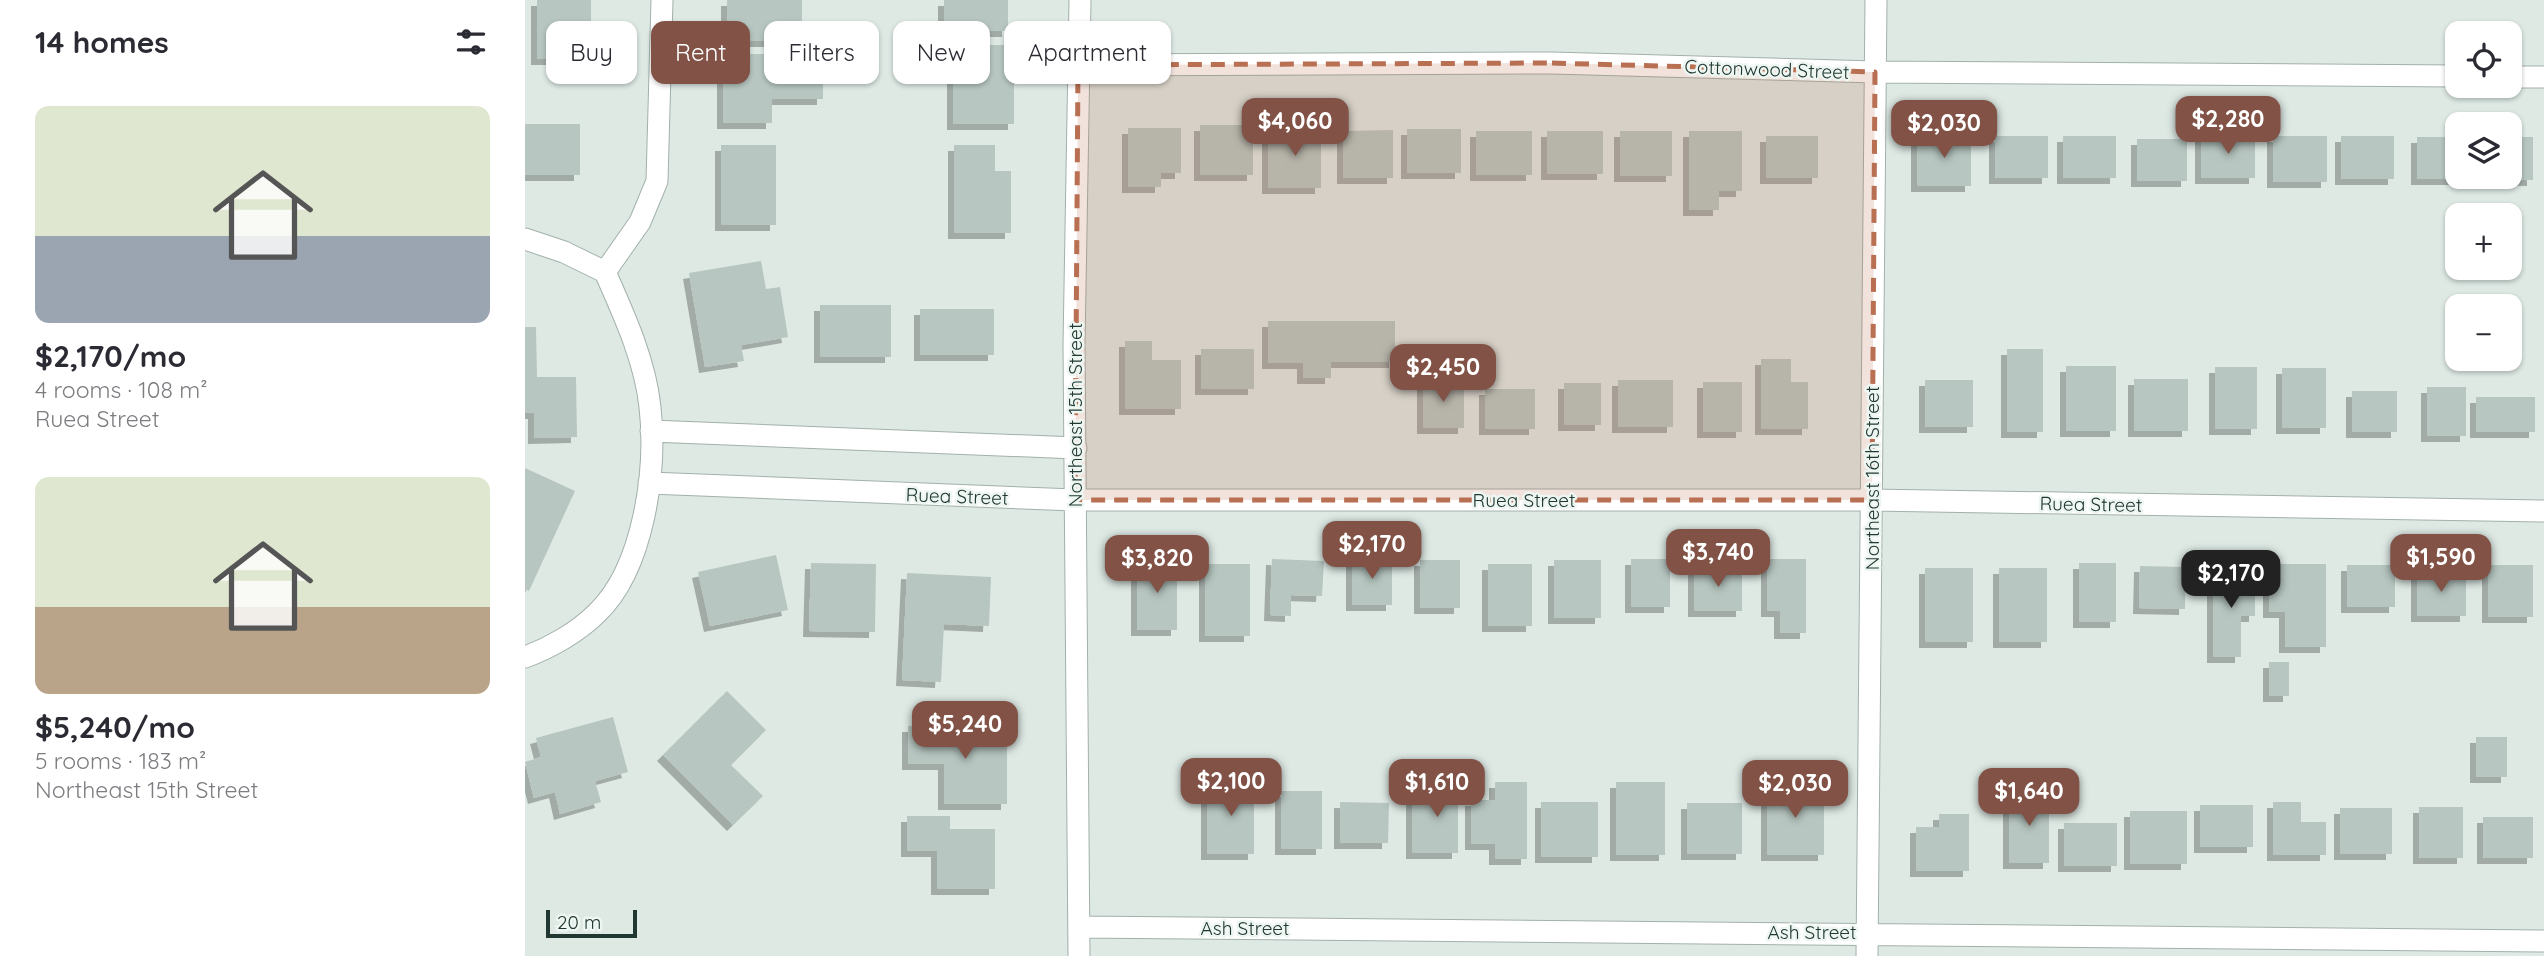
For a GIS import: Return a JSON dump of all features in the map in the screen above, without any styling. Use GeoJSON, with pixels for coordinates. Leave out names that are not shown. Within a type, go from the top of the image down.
{"type":"FeatureCollection","features":[{"type":"Feature","properties":{"kind":"street"},"geometry":{"type":"LineString","coordinates":[[605,272],[639,222],[657,181],[662,0]]}},
{"type":"Feature","properties":{"kind":"street","name":"Northeast 15th Street"},"geometry":{"type":"LineString","coordinates":[[1079,21],[1080,0]]}},
{"type":"Feature","properties":{"kind":"street","name":"Northeast 16th Street"},"geometry":{"type":"LineString","coordinates":[[1867,956],[1876,0]]}},
{"type":"Feature","properties":{"kind":"street","name":"Cottonwood Street"},"geometry":{"type":"LineString","coordinates":[[1171,65],[1552,63],[1875,72],[2445,76]]}},
{"type":"Feature","properties":{"kind":"street"},"geometry":{"type":"LineString","coordinates":[[2522,77],[2544,77]]}},
{"type":"Feature","properties":{"kind":"street","name":"Northeast 15th Street"},"geometry":{"type":"LineString","coordinates":[[1078,84],[1075,500],[1079,956]]}},
{"type":"Feature","properties":{"kind":"street"},"geometry":{"type":"LineString","coordinates":[[525,239],[564,252],[605,272],[631,332],[641,365],[650,408],[651,431],[649,483],[637,544],[613,595],[583,624],[525,657]]}},
{"type":"Feature","properties":{"kind":"street"},"geometry":{"type":"LineString","coordinates":[[651,431],[1076,448]]}},
{"type":"Feature","properties":{"kind":"street","name":"Ruea Street"},"geometry":{"type":"LineString","coordinates":[[649,483],[1075,500],[1872,500],[2544,511]]}},
{"type":"Feature","properties":{"kind":"street","name":"Ash Street"},"geometry":{"type":"LineString","coordinates":[[1080,927],[1867,932],[2544,941]]}},
{"type":"Feature","properties":{"kind":"highlighted area"},"geometry":{"type":"Polygon","coordinates":[[[1552,63],[1875,72],[1872,500],[1075,500],[1078,65],[1552,63]]]}},
{"type":"Feature","properties":{"kind":"building"},"geometry":{"type":"Polygon","coordinates":[[[537,0],[591,0],[591,21],[546,21],[546,59],[537,59],[537,0]]]}},
{"type":"Feature","properties":{"kind":"building"},"geometry":{"type":"Polygon","coordinates":[[[727,0],[802,0],[802,21],[764,21],[764,41],[750,41],[750,21],[727,21],[727,0]]]}},
{"type":"Feature","properties":{"kind":"building"},"geometry":{"type":"Polygon","coordinates":[[[944,0],[1008,0],[1008,21],[1004,21],[1004,31],[990,31],[990,21],[944,21],[944,0]]]}},
{"type":"Feature","properties":{"kind":"building"},"geometry":{"type":"Polygon","coordinates":[[[990,45],[1004,45],[1004,84],[1014,84],[1014,124],[953,124],[953,84],[990,84],[990,45]]]}},
{"type":"Feature","properties":{"kind":"building"},"geometry":{"type":"Polygon","coordinates":[[[750,54],[764,54],[764,84],[823,84],[823,99],[772,99],[772,123],[723,123],[723,84],[750,84],[750,54]]]}},
{"type":"Feature","properties":{"kind":"building"},"geometry":{"type":"Polygon","coordinates":[[[525,124],[580,124],[580,175],[525,175],[525,124]]]}},
{"type":"Feature","properties":{"kind":"building"},"geometry":{"type":"Polygon","coordinates":[[[1200,125],[1253,125],[1253,175],[1200,175],[1200,125]]]}},
{"type":"Feature","properties":{"kind":"building"},"geometry":{"type":"Polygon","coordinates":[[[1128,128],[1181,128],[1181,173],[1161,173],[1161,187],[1128,187],[1128,128]]]}},
{"type":"Feature","properties":{"kind":"building"},"geometry":{"type":"Polygon","coordinates":[[[1268,128],[1321,128],[1321,188],[1268,188],[1268,128]]]}},
{"type":"Feature","properties":{"kind":"building"},"geometry":{"type":"Polygon","coordinates":[[[1407,129],[1461,129],[1461,173],[1407,173],[1407,129]]]}},
{"type":"Feature","properties":{"kind":"building"},"geometry":{"type":"Polygon","coordinates":[[[1393,130],[1393,178],[1343,178],[1343,131],[1393,130]]]}},
{"type":"Feature","properties":{"kind":"building"},"geometry":{"type":"Polygon","coordinates":[[[1476,131],[1532,131],[1532,175],[1476,175],[1476,131]]]}},
{"type":"Feature","properties":{"kind":"building"},"geometry":{"type":"Polygon","coordinates":[[[1547,131],[1603,131],[1603,174],[1547,174],[1547,131]]]}},
{"type":"Feature","properties":{"kind":"building"},"geometry":{"type":"Polygon","coordinates":[[[1620,131],[1672,131],[1672,176],[1620,176],[1620,131]]]}},
{"type":"Feature","properties":{"kind":"building"},"geometry":{"type":"Polygon","coordinates":[[[1689,131],[1742,131],[1742,191],[1719,191],[1719,210],[1689,210],[1689,131]]]}},
{"type":"Feature","properties":{"kind":"building"},"geometry":{"type":"Polygon","coordinates":[[[1917,135],[1971,135],[1971,186],[1917,186],[1917,135]]]}},
{"type":"Feature","properties":{"kind":"building"},"geometry":{"type":"Polygon","coordinates":[[[2201,135],[2255,135],[2255,178],[2201,178],[2201,135]]]}},
{"type":"Feature","properties":{"kind":"building"},"geometry":{"type":"Polygon","coordinates":[[[1766,136],[1818,136],[1818,178],[1766,178],[1766,136]]]}},
{"type":"Feature","properties":{"kind":"building"},"geometry":{"type":"Polygon","coordinates":[[[1995,136],[2048,136],[2048,178],[1995,178],[1995,136]]]}},
{"type":"Feature","properties":{"kind":"building"},"geometry":{"type":"Polygon","coordinates":[[[2063,136],[2116,136],[2116,178],[2063,178],[2063,136]]]}},
{"type":"Feature","properties":{"kind":"building"},"geometry":{"type":"Polygon","coordinates":[[[2273,136],[2327,136],[2327,182],[2273,182],[2273,136]]]}},
{"type":"Feature","properties":{"kind":"building"},"geometry":{"type":"Polygon","coordinates":[[[2341,136],[2394,136],[2394,179],[2341,179],[2341,136]]]}},
{"type":"Feature","properties":{"kind":"building"},"geometry":{"type":"Polygon","coordinates":[[[2417,137],[2445,137],[2445,179],[2417,179],[2417,137]]]}},
{"type":"Feature","properties":{"kind":"building"},"geometry":{"type":"Polygon","coordinates":[[[2522,137],[2533,137],[2533,180],[2522,180],[2522,137]]]}},
{"type":"Feature","properties":{"kind":"building"},"geometry":{"type":"Polygon","coordinates":[[[2137,139],[2187,139],[2187,181],[2137,181],[2137,139]]]}},
{"type":"Feature","properties":{"kind":"building"},"geometry":{"type":"Polygon","coordinates":[[[721,145],[776,145],[776,225],[721,225],[721,145]]]}},
{"type":"Feature","properties":{"kind":"building"},"geometry":{"type":"Polygon","coordinates":[[[954,145],[995,145],[995,171],[1011,171],[1011,233],[954,233],[954,145]]]}},
{"type":"Feature","properties":{"kind":"building"},"geometry":{"type":"Polygon","coordinates":[[[761,261],[766,289],[780,287],[788,337],[741,345],[744,361],[705,367],[689,273],[761,261]]]}},
{"type":"Feature","properties":{"kind":"building"},"geometry":{"type":"Polygon","coordinates":[[[820,305],[891,305],[891,357],[820,357],[820,305]]]}},
{"type":"Feature","properties":{"kind":"building"},"geometry":{"type":"Polygon","coordinates":[[[920,309],[994,309],[994,355],[920,355],[920,309]]]}},
{"type":"Feature","properties":{"kind":"building"},"geometry":{"type":"Polygon","coordinates":[[[1268,321],[1395,321],[1395,362],[1331,362],[1331,378],[1303,378],[1303,363],[1268,363],[1268,321]]]}},
{"type":"Feature","properties":{"kind":"building"},"geometry":{"type":"Polygon","coordinates":[[[525,327],[536,327],[537,377],[576,377],[577,437],[534,438],[534,413],[525,413],[525,327]]]}},
{"type":"Feature","properties":{"kind":"building"},"geometry":{"type":"Polygon","coordinates":[[[1125,341],[1152,341],[1152,360],[1181,360],[1181,409],[1125,409],[1125,341]]]}},
{"type":"Feature","properties":{"kind":"building"},"geometry":{"type":"Polygon","coordinates":[[[1201,349],[1254,349],[1254,389],[1201,389],[1201,349]]]}},
{"type":"Feature","properties":{"kind":"building"},"geometry":{"type":"Polygon","coordinates":[[[2007,349],[2043,349],[2043,432],[2007,432],[2007,349]]]}},
{"type":"Feature","properties":{"kind":"building"},"geometry":{"type":"Polygon","coordinates":[[[1761,359],[1791,359],[1791,382],[1808,382],[1808,429],[1761,429],[1761,359]]]}},
{"type":"Feature","properties":{"kind":"building"},"geometry":{"type":"Polygon","coordinates":[[[2066,366],[2116,366],[2116,431],[2066,431],[2066,366]]]}},
{"type":"Feature","properties":{"kind":"building"},"geometry":{"type":"Polygon","coordinates":[[[2215,367],[2257,367],[2257,429],[2215,429],[2215,367]]]}},
{"type":"Feature","properties":{"kind":"building"},"geometry":{"type":"Polygon","coordinates":[[[2282,368],[2326,368],[2326,428],[2282,428],[2282,368]]]}},
{"type":"Feature","properties":{"kind":"building"},"geometry":{"type":"Polygon","coordinates":[[[2134,379],[2188,379],[2188,431],[2134,431],[2134,379]]]}},
{"type":"Feature","properties":{"kind":"building"},"geometry":{"type":"Polygon","coordinates":[[[1423,380],[1464,380],[1464,428],[1423,428],[1423,380]]]}},
{"type":"Feature","properties":{"kind":"building"},"geometry":{"type":"Polygon","coordinates":[[[1618,380],[1673,380],[1673,427],[1618,427],[1618,380]]]}},
{"type":"Feature","properties":{"kind":"building"},"geometry":{"type":"Polygon","coordinates":[[[1925,380],[1973,380],[1973,427],[1925,427],[1925,380]]]}},
{"type":"Feature","properties":{"kind":"building"},"geometry":{"type":"Polygon","coordinates":[[[1703,382],[1742,382],[1742,432],[1703,432],[1703,382]]]}},
{"type":"Feature","properties":{"kind":"building"},"geometry":{"type":"Polygon","coordinates":[[[1564,383],[1601,383],[1601,425],[1564,425],[1564,383]]]}},
{"type":"Feature","properties":{"kind":"building"},"geometry":{"type":"Polygon","coordinates":[[[2427,387],[2466,387],[2466,436],[2427,436],[2427,387]]]}},
{"type":"Feature","properties":{"kind":"building"},"geometry":{"type":"Polygon","coordinates":[[[1485,389],[1535,389],[1535,429],[1485,429],[1485,389]]]}},
{"type":"Feature","properties":{"kind":"building"},"geometry":{"type":"Polygon","coordinates":[[[2352,391],[2397,391],[2397,432],[2352,432],[2352,391]]]}},
{"type":"Feature","properties":{"kind":"building"},"geometry":{"type":"Polygon","coordinates":[[[2476,397],[2535,397],[2535,432],[2476,432],[2476,397]]]}},
{"type":"Feature","properties":{"kind":"building"},"geometry":{"type":"Polygon","coordinates":[[[525,468],[575,491],[529,591],[525,589],[525,468]]]}},
{"type":"Feature","properties":{"kind":"building"},"geometry":{"type":"Polygon","coordinates":[[[776,555],[788,610],[710,626],[698,572],[776,555]]]}},
{"type":"Feature","properties":{"kind":"building"},"geometry":{"type":"Polygon","coordinates":[[[1352,557],[1392,557],[1392,605],[1352,605],[1352,557]]]}},
{"type":"Feature","properties":{"kind":"building"},"geometry":{"type":"Polygon","coordinates":[[[1272,559],[1324,561],[1322,596],[1291,595],[1291,616],[1270,615],[1272,559]]]}},
{"type":"Feature","properties":{"kind":"building"},"geometry":{"type":"Polygon","coordinates":[[[1631,559],[1670,559],[1670,607],[1631,607],[1631,559]]]}},
{"type":"Feature","properties":{"kind":"building"},"geometry":{"type":"Polygon","coordinates":[[[1767,559],[1806,559],[1806,633],[1780,633],[1780,611],[1767,611],[1767,559]]]}},
{"type":"Feature","properties":{"kind":"building"},"geometry":{"type":"Polygon","coordinates":[[[1137,560],[1177,560],[1177,630],[1137,630],[1137,560]]]}},
{"type":"Feature","properties":{"kind":"building"},"geometry":{"type":"Polygon","coordinates":[[[1420,560],[1460,560],[1460,608],[1420,608],[1420,560]]]}},
{"type":"Feature","properties":{"kind":"building"},"geometry":{"type":"Polygon","coordinates":[[[1554,560],[1601,560],[1601,618],[1554,618],[1554,560]]]}},
{"type":"Feature","properties":{"kind":"building"},"geometry":{"type":"Polygon","coordinates":[[[811,563],[876,564],[875,632],[809,631],[811,563]]]}},
{"type":"Feature","properties":{"kind":"building"},"geometry":{"type":"Polygon","coordinates":[[[2079,563],[2116,563],[2116,622],[2079,622],[2079,563]]]}},
{"type":"Feature","properties":{"kind":"building"},"geometry":{"type":"Polygon","coordinates":[[[1205,564],[1250,564],[1250,636],[1205,636],[1205,564]]]}},
{"type":"Feature","properties":{"kind":"building"},"geometry":{"type":"Polygon","coordinates":[[[1488,564],[1532,564],[1532,626],[1488,626],[1488,564]]]}},
{"type":"Feature","properties":{"kind":"building"},"geometry":{"type":"Polygon","coordinates":[[[2269,564],[2326,564],[2326,647],[2285,647],[2285,612],[2269,612],[2269,564]]]}},
{"type":"Feature","properties":{"kind":"building"},"geometry":{"type":"Polygon","coordinates":[[[2347,565],[2395,565],[2395,607],[2347,607],[2347,565]]]}},
{"type":"Feature","properties":{"kind":"building"},"geometry":{"type":"Polygon","coordinates":[[[2488,565],[2533,565],[2533,617],[2488,617],[2488,565]]]}},
{"type":"Feature","properties":{"kind":"building"},"geometry":{"type":"Polygon","coordinates":[[[2140,566],[2186,567],[2185,609],[2139,608],[2140,566]]]}},
{"type":"Feature","properties":{"kind":"building"},"geometry":{"type":"Polygon","coordinates":[[[1694,567],[1742,567],[1742,611],[1694,611],[1694,567]]]}},
{"type":"Feature","properties":{"kind":"building"},"geometry":{"type":"Polygon","coordinates":[[[1925,568],[1973,568],[1973,642],[1925,642],[1925,568]]]}},
{"type":"Feature","properties":{"kind":"building"},"geometry":{"type":"Polygon","coordinates":[[[1999,568],[2047,568],[2047,642],[1999,642],[1999,568]]]}},
{"type":"Feature","properties":{"kind":"building"},"geometry":{"type":"Polygon","coordinates":[[[2417,571],[2466,571],[2466,616],[2417,616],[2417,571]]]}},
{"type":"Feature","properties":{"kind":"building"},"geometry":{"type":"Polygon","coordinates":[[[2213,572],[2255,572],[2255,616],[2241,616],[2241,657],[2213,657],[2213,572]]]}},
{"type":"Feature","properties":{"kind":"building"},"geometry":{"type":"Polygon","coordinates":[[[907,573],[991,577],[989,626],[944,624],[941,682],[902,680],[907,573]]]}},
{"type":"Feature","properties":{"kind":"building"},"geometry":{"type":"Polygon","coordinates":[[[2269,662],[2289,662],[2289,696],[2269,696],[2269,662]]]}},
{"type":"Feature","properties":{"kind":"building"},"geometry":{"type":"Polygon","coordinates":[[[727,691],[766,730],[731,765],[763,796],[733,825],[663,755],[727,691]]]}},
{"type":"Feature","properties":{"kind":"building"},"geometry":{"type":"Polygon","coordinates":[[[613,717],[628,772],[595,781],[601,802],[560,814],[555,792],[534,798],[525,762],[541,757],[536,738],[613,717]]]}},
{"type":"Feature","properties":{"kind":"building"},"geometry":{"type":"Polygon","coordinates":[[[908,726],[1007,726],[1007,804],[944,804],[944,764],[908,764],[908,726]]]}},
{"type":"Feature","properties":{"kind":"building"},"geometry":{"type":"Polygon","coordinates":[[[2476,737],[2507,737],[2507,777],[2476,777],[2476,737]]]}},
{"type":"Feature","properties":{"kind":"building"},"geometry":{"type":"Polygon","coordinates":[[[1434,776],[1458,776],[1458,853],[1412,853],[1412,799],[1434,799],[1434,776]]]}},
{"type":"Feature","properties":{"kind":"building"},"geometry":{"type":"Polygon","coordinates":[[[1495,782],[1527,782],[1527,859],[1495,859],[1495,844],[1471,844],[1471,800],[1495,800],[1495,782]]]}},
{"type":"Feature","properties":{"kind":"building"},"geometry":{"type":"Polygon","coordinates":[[[1616,782],[1665,782],[1665,855],[1616,855],[1616,782]]]}},
{"type":"Feature","properties":{"kind":"building"},"geometry":{"type":"Polygon","coordinates":[[[1207,783],[1254,783],[1254,854],[1207,854],[1207,783]]]}},
{"type":"Feature","properties":{"kind":"building"},"geometry":{"type":"Polygon","coordinates":[[[1767,785],[1824,785],[1824,855],[1767,855],[1767,785]]]}},
{"type":"Feature","properties":{"kind":"building"},"geometry":{"type":"Polygon","coordinates":[[[1281,791],[1322,791],[1322,849],[1281,849],[1281,791]]]}},
{"type":"Feature","properties":{"kind":"building"},"geometry":{"type":"Polygon","coordinates":[[[2009,794],[2049,794],[2049,863],[2009,863],[2009,794]]]}},
{"type":"Feature","properties":{"kind":"building"},"geometry":{"type":"Polygon","coordinates":[[[1340,802],[1389,803],[1388,843],[1340,843],[1340,802]]]}},
{"type":"Feature","properties":{"kind":"building"},"geometry":{"type":"Polygon","coordinates":[[[1541,802],[1598,802],[1598,857],[1541,857],[1541,802]]]}},
{"type":"Feature","properties":{"kind":"building"},"geometry":{"type":"Polygon","coordinates":[[[2273,802],[2301,802],[2301,822],[2326,822],[2326,855],[2273,855],[2273,802]]]}},
{"type":"Feature","properties":{"kind":"building"},"geometry":{"type":"Polygon","coordinates":[[[1687,803],[1742,803],[1742,854],[1687,854],[1687,803]]]}},
{"type":"Feature","properties":{"kind":"building"},"geometry":{"type":"Polygon","coordinates":[[[2200,805],[2253,805],[2253,847],[2200,847],[2200,805]]]}},
{"type":"Feature","properties":{"kind":"building"},"geometry":{"type":"Polygon","coordinates":[[[2419,807],[2463,807],[2463,858],[2419,858],[2419,807]]]}},
{"type":"Feature","properties":{"kind":"building"},"geometry":{"type":"Polygon","coordinates":[[[2340,808],[2392,808],[2392,854],[2340,854],[2340,808]]]}},
{"type":"Feature","properties":{"kind":"building"},"geometry":{"type":"Polygon","coordinates":[[[2130,811],[2187,811],[2187,864],[2130,864],[2130,811]]]}},
{"type":"Feature","properties":{"kind":"building"},"geometry":{"type":"Polygon","coordinates":[[[1939,814],[1969,814],[1969,871],[1916,871],[1916,827],[1939,827],[1939,814]]]}},
{"type":"Feature","properties":{"kind":"building"},"geometry":{"type":"Polygon","coordinates":[[[907,816],[950,816],[950,829],[995,829],[995,889],[937,889],[937,851],[907,851],[907,816]]]}},
{"type":"Feature","properties":{"kind":"building"},"geometry":{"type":"Polygon","coordinates":[[[2483,817],[2533,817],[2533,858],[2483,858],[2483,817]]]}},
{"type":"Feature","properties":{"kind":"building"},"geometry":{"type":"Polygon","coordinates":[[[2064,823],[2117,823],[2117,866],[2064,866],[2064,823]]]}}]}
